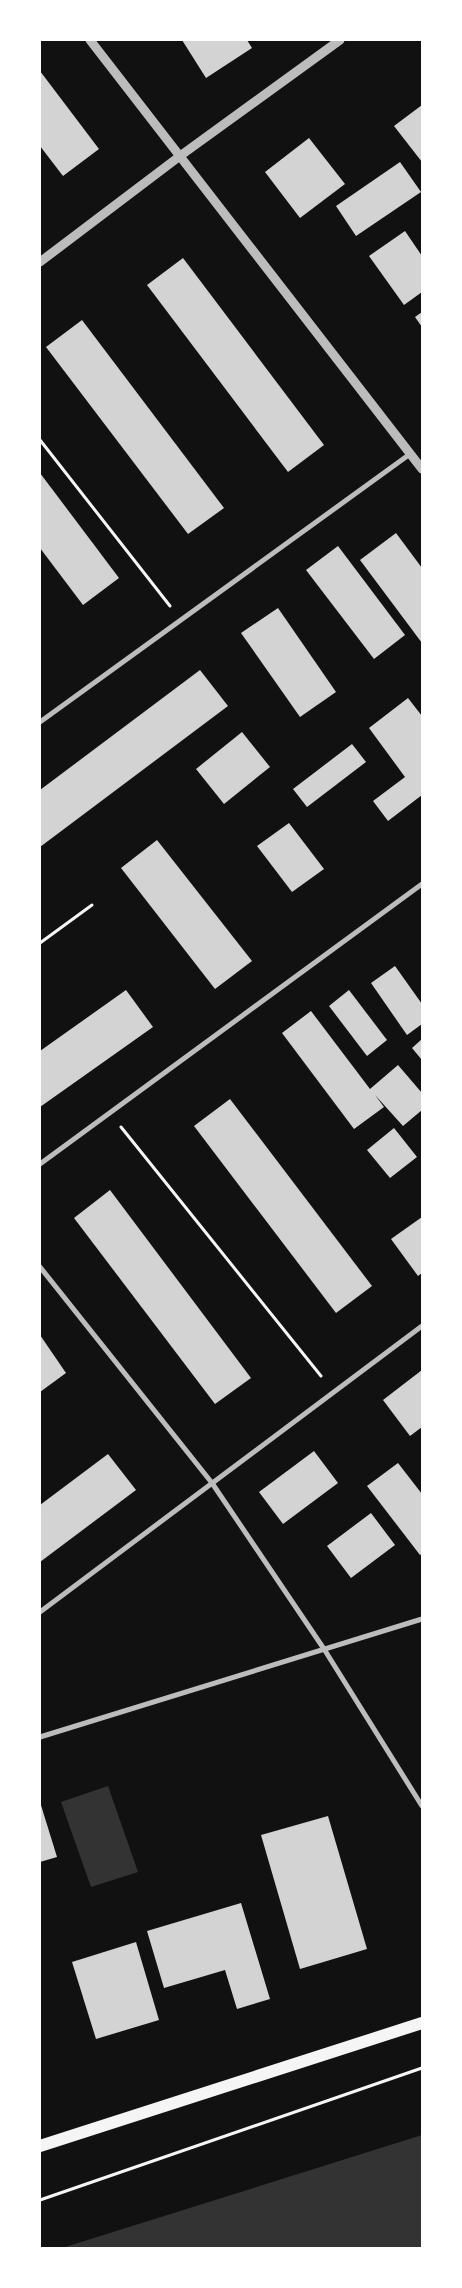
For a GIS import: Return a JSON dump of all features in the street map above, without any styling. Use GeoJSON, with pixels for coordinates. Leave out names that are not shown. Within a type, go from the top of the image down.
{"type":"FeatureCollection","features":[{"type":"Feature","properties":{"kind":"main road"},"geometry":{"type":"LineString","coordinates":[[40,2146],[422,2023]]}},
{"type":"Feature","properties":{"kind":"street"},"geometry":{"type":"LineString","coordinates":[[90,40],[422,469]]}},
{"type":"Feature","properties":{"kind":"street"},"geometry":{"type":"LineString","coordinates":[[40,262],[180,156],[340,40]]}},
{"type":"Feature","properties":{"kind":"street"},"geometry":{"type":"LineString","coordinates":[[40,722],[410,454]]}},
{"type":"Feature","properties":{"kind":"street"},"geometry":{"type":"LineString","coordinates":[[40,1164],[422,884]]}},
{"type":"Feature","properties":{"kind":"street"},"geometry":{"type":"LineString","coordinates":[[40,1267],[212,1483],[324,1649],[422,1806]]}},
{"type":"Feature","properties":{"kind":"street"},"geometry":{"type":"LineString","coordinates":[[40,1612],[422,1326]]}},
{"type":"Feature","properties":{"kind":"street"},"geometry":{"type":"LineString","coordinates":[[40,1737],[422,1619]]}},
{"type":"Feature","properties":{"kind":"path"},"geometry":{"type":"LineString","coordinates":[[40,440],[181,620]]}},
{"type":"Feature","properties":{"kind":"path"},"geometry":{"type":"LineString","coordinates":[[40,944],[92,905]]}},
{"type":"Feature","properties":{"kind":"path"},"geometry":{"type":"LineString","coordinates":[[110,1113],[334,1392]]}},
{"type":"Feature","properties":{"kind":"path"},"geometry":{"type":"LineString","coordinates":[[40,2200],[422,2068]]}},
{"type":"Feature","properties":{"kind":"shaded area"},"geometry":{"type":"Polygon","coordinates":[[[108,1786],[138,1872],[91,1887],[61,1802],[108,1786]]]}},
{"type":"Feature","properties":{"kind":"shaded area"},"geometry":{"type":"Polygon","coordinates":[[[422,2135],[422,2248],[62,2248],[403,2141],[422,2135]]]}},
{"type":"Feature","properties":{"kind":"building"},"geometry":{"type":"Polygon","coordinates":[[[182,40],[247,40],[252,48],[206,78],[182,40]]]}},
{"type":"Feature","properties":{"kind":"building"},"geometry":{"type":"Polygon","coordinates":[[[40,71],[99,149],[63,176],[40,146],[40,71]]]}},
{"type":"Feature","properties":{"kind":"building"},"geometry":{"type":"Polygon","coordinates":[[[422,105],[422,162],[394,126],[422,105]]]}},
{"type":"Feature","properties":{"kind":"building"},"geometry":{"type":"Polygon","coordinates":[[[309,138],[345,184],[300,218],[265,172],[309,138]]]}},
{"type":"Feature","properties":{"kind":"building"},"geometry":{"type":"Polygon","coordinates":[[[400,162],[421,192],[356,236],[336,206],[400,162]]]}},
{"type":"Feature","properties":{"kind":"building"},"geometry":{"type":"Polygon","coordinates":[[[405,231],[422,256],[422,292],[404,305],[369,256],[405,231]]]}},
{"type":"Feature","properties":{"kind":"building"},"geometry":{"type":"Polygon","coordinates":[[[183,258],[324,445],[288,472],[147,285],[183,258]]]}},
{"type":"Feature","properties":{"kind":"building"},"geometry":{"type":"Polygon","coordinates":[[[422,312],[422,327],[415,317],[422,312]]]}},
{"type":"Feature","properties":{"kind":"building"},"geometry":{"type":"Polygon","coordinates":[[[82,320],[224,508],[188,534],[46,347],[82,320]]]}},
{"type":"Feature","properties":{"kind":"building"},"geometry":{"type":"Polygon","coordinates":[[[40,473],[119,578],[83,605],[40,548],[40,473]]]}},
{"type":"Feature","properties":{"kind":"building"},"geometry":{"type":"Polygon","coordinates":[[[396,533],[422,568],[422,643],[360,560],[396,533]]]}},
{"type":"Feature","properties":{"kind":"building"},"geometry":{"type":"Polygon","coordinates":[[[338,546],[405,635],[374,659],[306,570],[338,546]]]}},
{"type":"Feature","properties":{"kind":"building"},"geometry":{"type":"Polygon","coordinates":[[[278,608],[336,692],[300,717],[241,633],[278,608]]]}},
{"type":"Feature","properties":{"kind":"building"},"geometry":{"type":"Polygon","coordinates":[[[200,670],[228,706],[40,847],[40,790],[200,670]]]}},
{"type":"Feature","properties":{"kind":"building"},"geometry":{"type":"Polygon","coordinates":[[[408,698],[422,716],[422,795],[388,821],[373,801],[405,777],[369,728],[408,698]]]}},
{"type":"Feature","properties":{"kind":"building"},"geometry":{"type":"Polygon","coordinates":[[[242,732],[270,767],[224,804],[196,769],[242,732]]]}},
{"type":"Feature","properties":{"kind":"building"},"geometry":{"type":"Polygon","coordinates":[[[352,744],[366,762],[307,807],[293,789],[352,744]]]}},
{"type":"Feature","properties":{"kind":"building"},"geometry":{"type":"Polygon","coordinates":[[[289,823],[324,869],[292,892],[257,846],[289,823]]]}},
{"type":"Feature","properties":{"kind":"building"},"geometry":{"type":"Polygon","coordinates":[[[157,840],[252,961],[215,989],[121,868],[157,840]]]}},
{"type":"Feature","properties":{"kind":"building"},"geometry":{"type":"Polygon","coordinates":[[[395,966],[422,1004],[422,1024],[407,1035],[371,983],[395,966]]]}},
{"type":"Feature","properties":{"kind":"building"},"geometry":{"type":"Polygon","coordinates":[[[126,990],[153,1027],[40,1107],[40,1051],[126,990]]]}},
{"type":"Feature","properties":{"kind":"building"},"geometry":{"type":"Polygon","coordinates":[[[349,990],[387,1040],[367,1056],[329,1006],[349,990]]]}},
{"type":"Feature","properties":{"kind":"building"},"geometry":{"type":"Polygon","coordinates":[[[311,1011],[370,1089],[398,1065],[422,1093],[422,1110],[403,1126],[375,1095],[384,1107],[354,1129],[282,1033],[311,1011]]]}},
{"type":"Feature","properties":{"kind":"building"},"geometry":{"type":"Polygon","coordinates":[[[422,1039],[422,1060],[412,1048],[422,1039]]]}},
{"type":"Feature","properties":{"kind":"building"},"geometry":{"type":"Polygon","coordinates":[[[230,1099],[372,1286],[336,1313],[194,1126],[230,1099]]]}},
{"type":"Feature","properties":{"kind":"building"},"geometry":{"type":"Polygon","coordinates":[[[394,1128],[417,1157],[390,1178],[367,1150],[394,1128]]]}},
{"type":"Feature","properties":{"kind":"building"},"geometry":{"type":"Polygon","coordinates":[[[110,1190],[251,1378],[215,1404],[74,1218],[110,1190]]]}},
{"type":"Feature","properties":{"kind":"building"},"geometry":{"type":"Polygon","coordinates":[[[422,1217],[422,1273],[418,1276],[391,1239],[422,1217]]]}},
{"type":"Feature","properties":{"kind":"building"},"geometry":{"type":"Polygon","coordinates":[[[40,1335],[66,1373],[40,1392],[40,1335]]]}},
{"type":"Feature","properties":{"kind":"building"},"geometry":{"type":"Polygon","coordinates":[[[422,1370],[422,1427],[410,1436],[383,1400],[422,1370]]]}},
{"type":"Feature","properties":{"kind":"building"},"geometry":{"type":"Polygon","coordinates":[[[314,1451],[338,1483],[283,1524],[259,1492],[314,1451]]]}},
{"type":"Feature","properties":{"kind":"building"},"geometry":{"type":"Polygon","coordinates":[[[108,1454],[136,1490],[40,1562],[40,1505],[108,1454]]]}},
{"type":"Feature","properties":{"kind":"building"},"geometry":{"type":"Polygon","coordinates":[[[398,1463],[422,1494],[422,1554],[420,1555],[367,1486],[398,1463]]]}},
{"type":"Feature","properties":{"kind":"building"},"geometry":{"type":"Polygon","coordinates":[[[371,1513],[395,1545],[351,1578],[327,1546],[371,1513]]]}},
{"type":"Feature","properties":{"kind":"building"},"geometry":{"type":"Polygon","coordinates":[[[40,1802],[57,1857],[40,1862],[40,1802]]]}},
{"type":"Feature","properties":{"kind":"building"},"geometry":{"type":"Polygon","coordinates":[[[328,1816],[367,1949],[300,1969],[261,1835],[328,1816]]]}},
{"type":"Feature","properties":{"kind":"building"},"geometry":{"type":"Polygon","coordinates":[[[241,1903],[270,1999],[237,2009],[225,1970],[164,1988],[147,1931],[241,1903]]]}},
{"type":"Feature","properties":{"kind":"building"},"geometry":{"type":"Polygon","coordinates":[[[136,1942],[159,2020],[96,2039],[72,1962],[136,1942]]]}}]}
